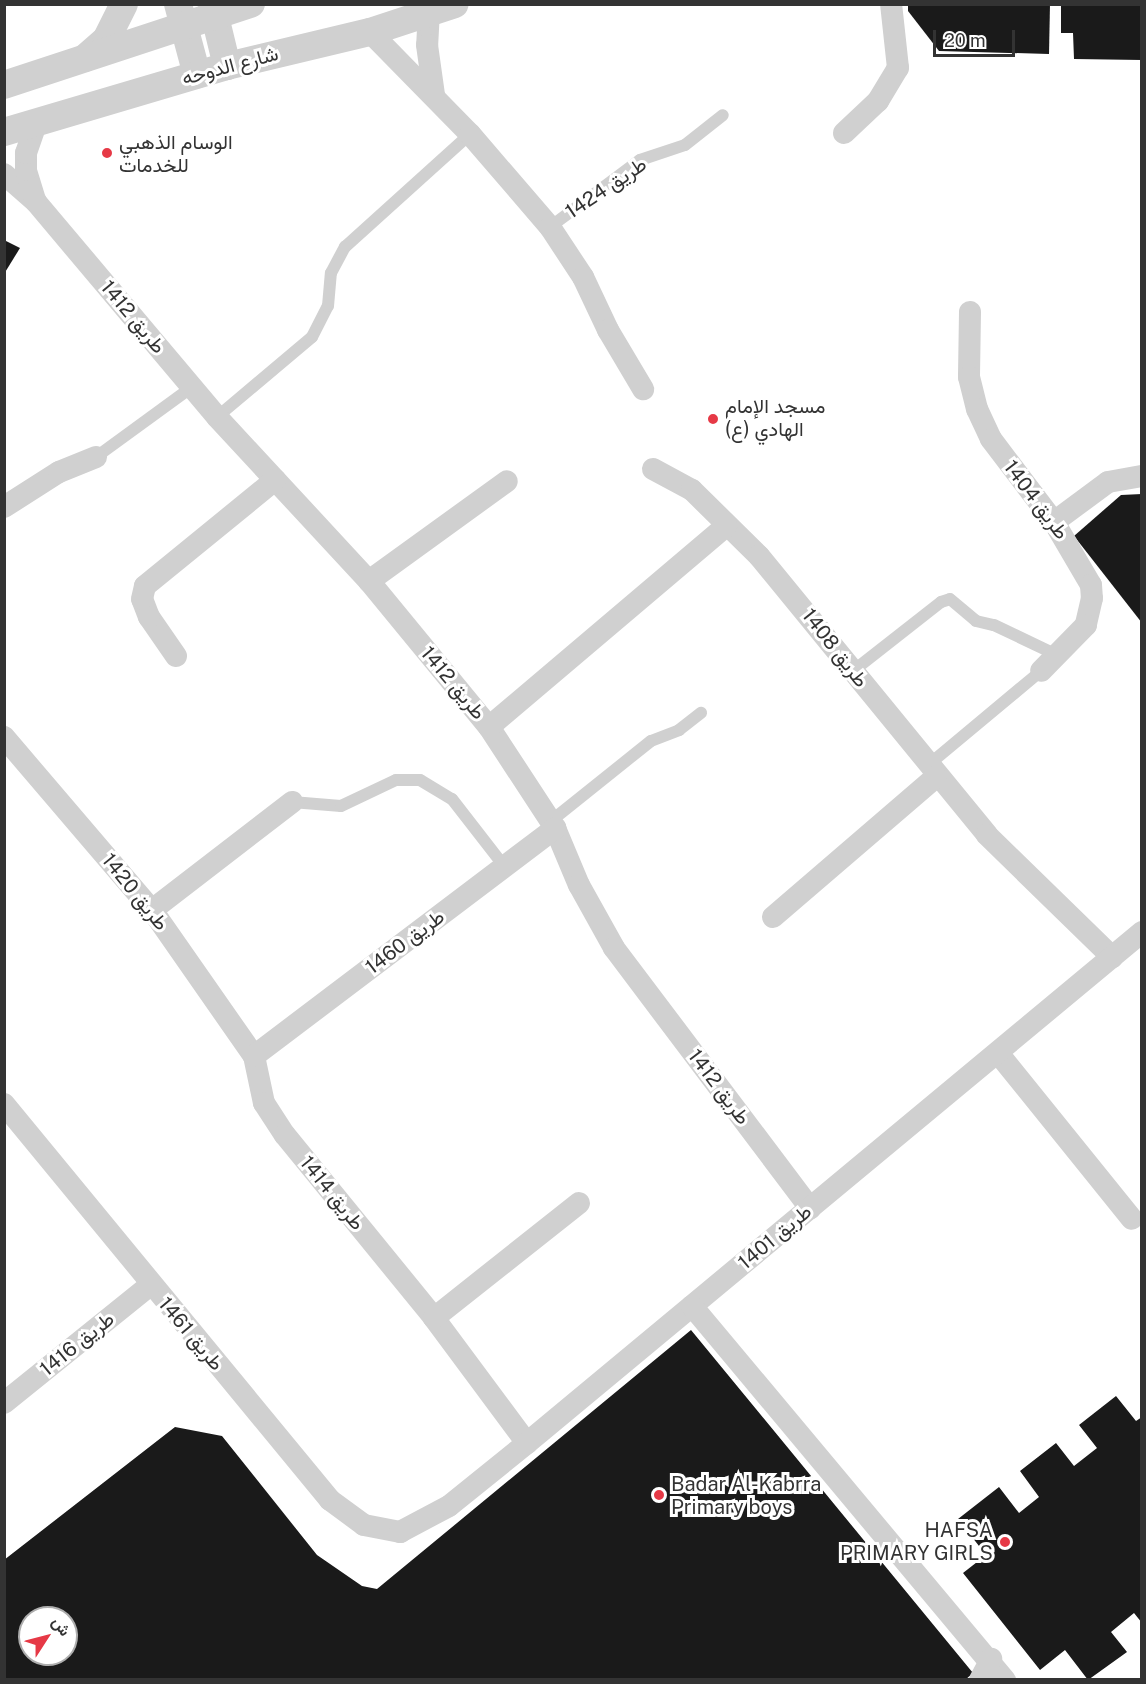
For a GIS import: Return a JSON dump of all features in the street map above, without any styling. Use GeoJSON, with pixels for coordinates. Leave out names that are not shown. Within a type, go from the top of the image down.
{"type":"FeatureCollection","features":[{"type":"Feature","properties":{"kind":"street"},"geometry":{"type":"LineString","coordinates":[[82,61],[106,40],[124,4]]}},
{"type":"Feature","properties":{"kind":"street"},"geometry":{"type":"LineString","coordinates":[[4,85],[82,61],[181,16],[251,4]]}},
{"type":"Feature","properties":{"kind":"street"},"geometry":{"type":"LineString","coordinates":[[844,133],[878,101],[898,68],[891,4]]}},
{"type":"Feature","properties":{"kind":"street"},"geometry":{"type":"LineString","coordinates":[[434,95],[427,45],[442,8]]}},
{"type":"Feature","properties":{"kind":"street","name":"شارع الدوحه"},"geometry":{"type":"LineString","coordinates":[[4,132],[226,66],[370,32],[442,8]]}},
{"type":"Feature","properties":{"kind":"street"},"geometry":{"type":"LineString","coordinates":[[214,11],[226,66]]}},
{"type":"Feature","properties":{"kind":"street"},"geometry":{"type":"LineString","coordinates":[[181,16],[197,75]]}},
{"type":"Feature","properties":{"kind":"street","name":"طريق 1424"},"geometry":{"type":"LineString","coordinates":[[370,32],[434,95],[550,227],[583,277],[608,330],[643,389]]}},
{"type":"Feature","properties":{"kind":"street","name":"طريق 1412"},"geometry":{"type":"LineString","coordinates":[[36,202],[26,170],[26,153],[37,121]]}},
{"type":"Feature","properties":{"kind":"street","name":"طريق 1412"},"geometry":{"type":"LineString","coordinates":[[4,174],[36,202],[217,417],[369,581],[489,727],[553,824],[579,885],[615,948],[810,1208]]}},
{"type":"Feature","properties":{"kind":"street","name":"طريق 1404"},"geometry":{"type":"LineString","coordinates":[[970,312],[969,377],[977,409],[991,439],[1054,522],[1087,572],[1092,598],[1086,625],[1049,663]]}},
{"type":"Feature","properties":{"kind":"street"},"geometry":{"type":"LineString","coordinates":[[4,507],[59,472],[96,457]]}},
{"type":"Feature","properties":{"kind":"street","name":"طريق 1408"},"geometry":{"type":"LineString","coordinates":[[653,469],[692,490],[759,556],[932,771],[987,835],[1112,957]]}},
{"type":"Feature","properties":{"kind":"street"},"geometry":{"type":"LineString","coordinates":[[1054,522],[1108,482],[1142,476]]}},
{"type":"Feature","properties":{"kind":"street"},"geometry":{"type":"LineString","coordinates":[[176,656],[149,617],[142,600],[145,586],[275,480]]}},
{"type":"Feature","properties":{"kind":"street"},"geometry":{"type":"LineString","coordinates":[[369,581],[507,481]]}},
{"type":"Feature","properties":{"kind":"street"},"geometry":{"type":"LineString","coordinates":[[489,727],[726,526]]}},
{"type":"Feature","properties":{"kind":"street","name":"طريق 1420"},"geometry":{"type":"LineString","coordinates":[[4,737],[152,910],[254,1056]]}},
{"type":"Feature","properties":{"kind":"street"},"geometry":{"type":"LineString","coordinates":[[773,917],[932,771]]}},
{"type":"Feature","properties":{"kind":"street"},"geometry":{"type":"LineString","coordinates":[[152,910],[292,802]]}},
{"type":"Feature","properties":{"kind":"street","name":"طريق 1460"},"geometry":{"type":"LineString","coordinates":[[254,1056],[504,866],[553,824]]}},
{"type":"Feature","properties":{"kind":"street","name":"طريق 1401"},"geometry":{"type":"LineString","coordinates":[[400,1532],[449,1506],[527,1443],[1142,932]]}},
{"type":"Feature","properties":{"kind":"street"},"geometry":{"type":"LineString","coordinates":[[998,1053],[1132,1219]]}},
{"type":"Feature","properties":{"kind":"street","name":"طريق 1414"},"geometry":{"type":"LineString","coordinates":[[254,1056],[264,1103],[285,1135],[434,1318],[527,1443]]}},
{"type":"Feature","properties":{"kind":"street","name":"طريق 1461"},"geometry":{"type":"LineString","coordinates":[[4,1104],[150,1285],[330,1500],[364,1525],[400,1532]]}},
{"type":"Feature","properties":{"kind":"street"},"geometry":{"type":"LineString","coordinates":[[434,1318],[579,1203]]}},
{"type":"Feature","properties":{"kind":"street","name":"طريق 1416"},"geometry":{"type":"LineString","coordinates":[[4,1403],[150,1285]]}},
{"type":"Feature","properties":{"kind":"street"},"geometry":{"type":"LineString","coordinates":[[692,1306],[991,1659],[1005,1680]]}},
{"type":"Feature","properties":{"kind":"street"},"geometry":{"type":"LineString","coordinates":[[980,1680],[991,1659]]}},
{"type":"Feature","properties":{"kind":"lane","name":"طريق 1424"},"geometry":{"type":"LineString","coordinates":[[550,227],[640,160],[685,145],[723,115]]}},
{"type":"Feature","properties":{"kind":"lane"},"geometry":{"type":"LineString","coordinates":[[217,417],[312,337],[328,306],[331,273],[345,247],[470,134]]}},
{"type":"Feature","properties":{"kind":"lane"},"geometry":{"type":"LineString","coordinates":[[96,457],[192,387]]}},
{"type":"Feature","properties":{"kind":"lane"},"geometry":{"type":"LineString","coordinates":[[853,671],[950,599],[976,621],[994,625],[1049,663],[932,771]]}},
{"type":"Feature","properties":{"kind":"lane"},"geometry":{"type":"LineString","coordinates":[[553,824],[651,741],[679,730],[701,713]]}},
{"type":"Feature","properties":{"kind":"lane"},"geometry":{"type":"LineString","coordinates":[[292,802],[341,806],[396,780],[420,780],[447,795],[504,866]]}},
{"type":"Feature","properties":{"kind":"building"},"geometry":{"type":"Polygon","coordinates":[[[908,4],[1050,4],[1049,54],[939,51],[908,11],[908,4]]]}},
{"type":"Feature","properties":{"kind":"building"},"geometry":{"type":"Polygon","coordinates":[[[1061,4],[1142,4],[1142,60],[1074,59],[1073,33],[1061,33],[1061,4]]]}},
{"type":"Feature","properties":{"kind":"building"},"geometry":{"type":"Polygon","coordinates":[[[4,240],[20,248],[4,274],[4,240]]]}},
{"type":"Feature","properties":{"kind":"building"},"geometry":{"type":"Polygon","coordinates":[[[1142,494],[1142,623],[1074,536],[1121,495],[1142,494]]]}},
{"type":"Feature","properties":{"kind":"building","name":"Badar Al-Kabrra Primary boys"},"geometry":{"type":"Polygon","coordinates":[[[691,1330],[973,1673],[965,1680],[4,1680],[4,1560],[175,1427],[222,1436],[317,1555],[362,1586],[377,1589],[691,1330]]]}},
{"type":"Feature","properties":{"kind":"building","name":"HAFSA PRIMARY GIRLS"},"geometry":{"type":"Polygon","coordinates":[[[1116,1396],[1136,1421],[1142,1417],[1142,1623],[1134,1613],[1111,1632],[1127,1652],[1088,1680],[1065,1650],[1040,1670],[963,1573],[986,1555],[958,1519],[999,1487],[1019,1513],[1039,1497],[1020,1471],[1056,1443],[1074,1466],[1097,1448],[1079,1425],[1116,1396]]]}},
{"type":"Feature","properties":{"kind":"place","name":"الوسام الذهبي للخدمات"},"geometry":{"type":"Point","coordinates":[107,153]}},
{"type":"Feature","properties":{"kind":"place","name":"مسجد الإمام الهادي (ع)"},"geometry":{"type":"Point","coordinates":[713,419]}},
{"type":"Feature","properties":{"kind":"place","name":"Badar Al-Kabrra Primary boys"},"geometry":{"type":"Point","coordinates":[659,1495]}},
{"type":"Feature","properties":{"kind":"place","name":"HAFSA PRIMARY GIRLS"},"geometry":{"type":"Point","coordinates":[1005,1542]}}]}
